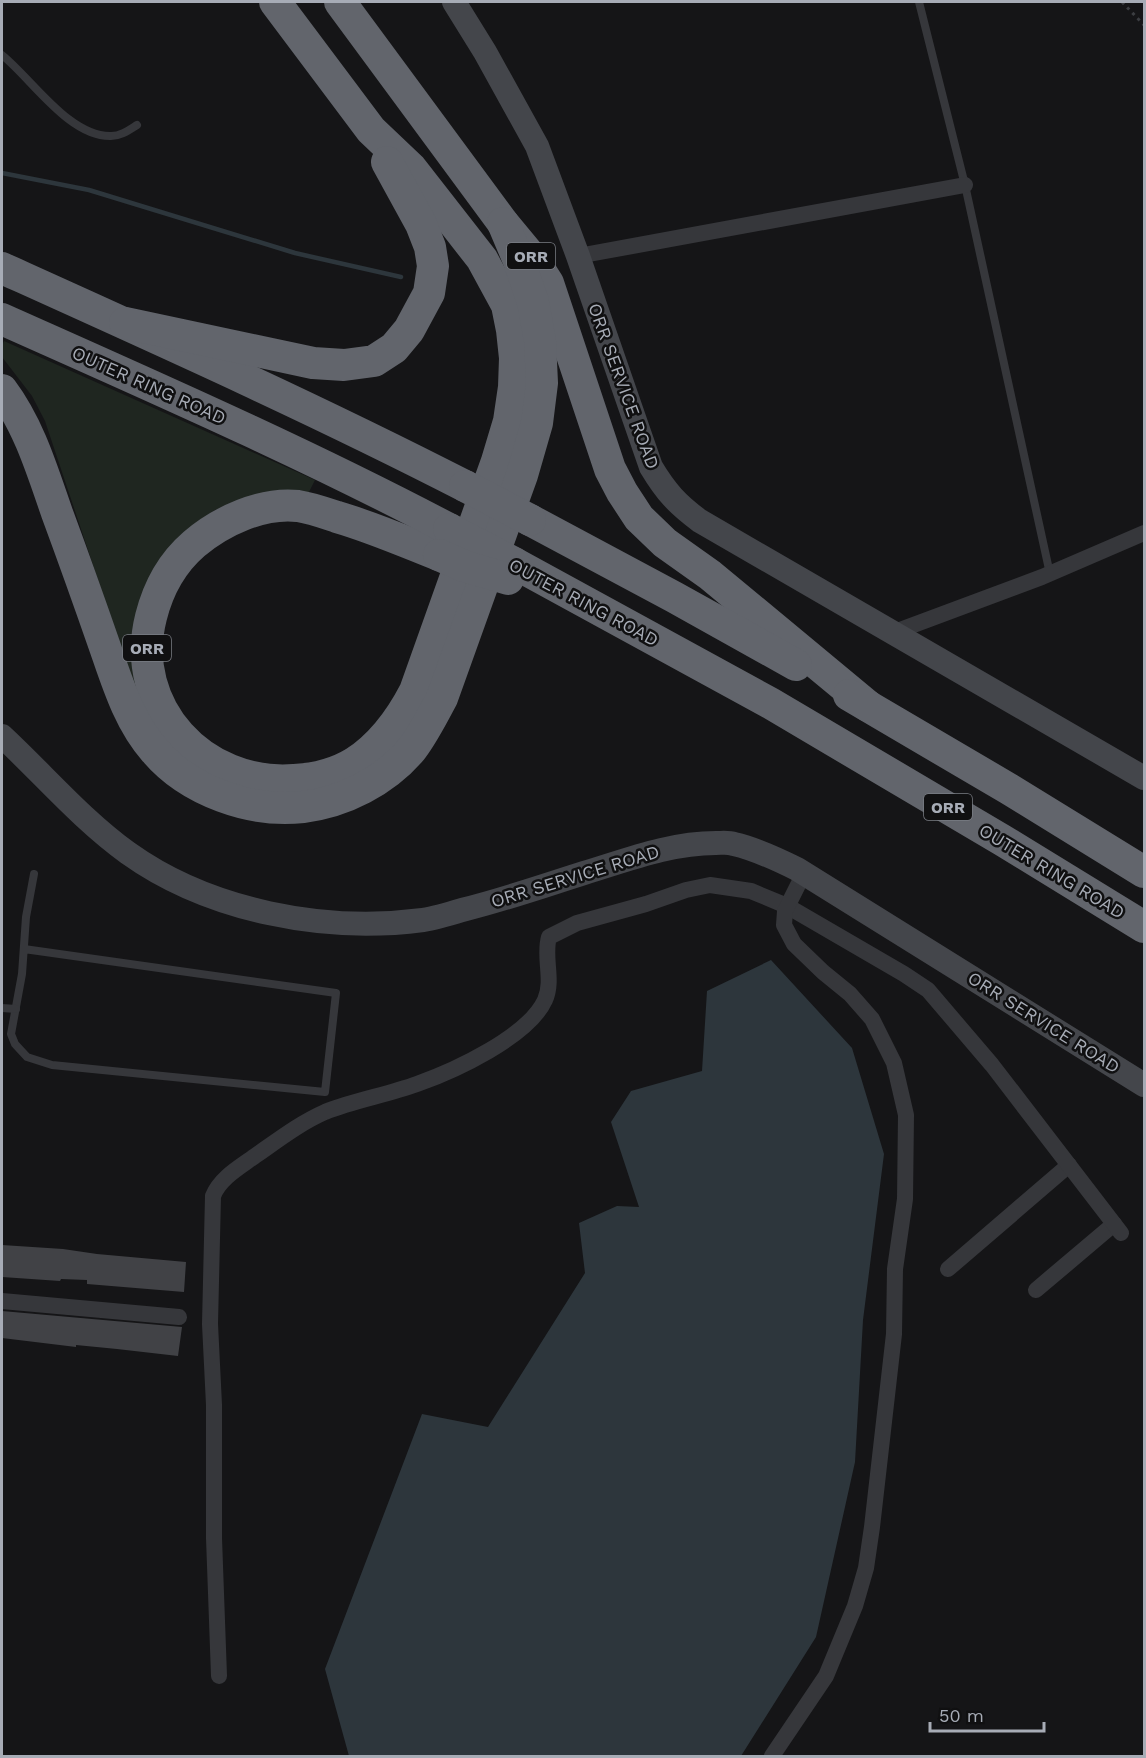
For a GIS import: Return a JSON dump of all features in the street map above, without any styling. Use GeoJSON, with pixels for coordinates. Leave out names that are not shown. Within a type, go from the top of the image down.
{"type":"FeatureCollection","features":[{"type":"Feature","properties":{"kind":"highway"},"geometry":{"type":"LineString","coordinates":[[125,323],[313,363],[344,365],[374,362],[394,348],[408,330],[429,293],[433,266],[430,247],[422,224],[371,130],[275,2]]}},
{"type":"Feature","properties":{"kind":"highway","name":"ORR"},"geometry":{"type":"LineString","coordinates":[[340,2],[503,223],[532,258],[548,283],[610,469],[639,518],[665,543],[710,575],[868,706]]}},
{"type":"Feature","properties":{"kind":"highway","name":"ORR"},"geometry":{"type":"LineString","coordinates":[[371,130],[411,168],[482,259],[507,305],[515,358],[514,387],[500,451],[415,691],[403,715],[372,751],[353,764],[330,774],[306,780],[259,779],[212,762],[190,747],[173,727],[159,704],[149,680],[148,627],[155,600],[168,574],[184,552],[203,536],[228,522],[260,510],[277,506],[298,506],[359,523],[444,542]]}},
{"type":"Feature","properties":{"kind":"highway","name":"ORR"},"geometry":{"type":"LineString","coordinates":[[2,390],[28,432],[120,689],[141,732],[155,752],[196,785],[239,801],[277,808],[324,804],[368,786],[391,769],[412,749],[429,723],[442,698],[522,476],[537,423],[542,383],[540,341],[533,302],[503,223]]}},
{"type":"Feature","properties":{"kind":"highway","name":"ORR"},"geometry":{"type":"LineString","coordinates":[[2,268],[284,396],[374,439],[530,520],[683,602],[868,706],[1144,872]]}},
{"type":"Feature","properties":{"kind":"highway","name":"OUTER RING ROAD"},"geometry":{"type":"LineString","coordinates":[[2,319],[232,422],[353,480],[444,542],[511,571],[556,586],[770,703],[973,822],[1144,927]]}},
{"type":"Feature","properties":{"kind":"main road","name":"ORR SERVICE ROAD"},"geometry":{"type":"LineString","coordinates":[[454,2],[537,146],[578,256],[651,467],[664,488],[680,507],[700,521],[1144,778]]}},
{"type":"Feature","properties":{"kind":"main road","name":"ORR SERVICE ROAD"},"geometry":{"type":"LineString","coordinates":[[2,736],[87,821],[128,853],[164,876],[204,894],[255,909],[314,921],[371,924],[424,920],[491,903],[659,850],[696,843],[732,843],[764,853],[804,873],[1144,1085]]}},
{"type":"Feature","properties":{"kind":"street"},"geometry":{"type":"LineString","coordinates":[[578,256],[965,185]]}},
{"type":"Feature","properties":{"kind":"street"},"geometry":{"type":"LineString","coordinates":[[892,633],[1050,574],[1144,533]]}},
{"type":"Feature","properties":{"kind":"street"},"geometry":{"type":"LineString","coordinates":[[772,1756],[826,1676],[855,1605],[866,1568],[894,1334],[895,1269],[905,1198],[906,1115],[894,1063],[872,1019],[850,994],[794,944],[784,925],[785,911],[804,873]]}},
{"type":"Feature","properties":{"kind":"street"},"geometry":{"type":"LineString","coordinates":[[219,1676],[214,1538],[214,1405],[210,1324],[213,1196],[217,1187],[233,1172],[301,1124],[325,1112],[417,1084],[453,1070],[516,1033],[525,1026],[546,999],[549,981],[547,955],[549,937],[576,923],[646,904],[686,890],[711,885],[751,891],[787,906],[928,990],[992,1065],[1118,1229],[1036,1290]]}},
{"type":"Feature","properties":{"kind":"street"},"geometry":{"type":"LineString","coordinates":[[948,1269],[1068,1165]]}},
{"type":"Feature","properties":{"kind":"street"},"geometry":{"type":"LineString","coordinates":[[2,1301],[179,1317]]}},
{"type":"Feature","properties":{"kind":"lane"},"geometry":{"type":"LineString","coordinates":[[919,2],[965,185],[1050,574]]}},
{"type":"Feature","properties":{"kind":"lane"},"geometry":{"type":"LineString","coordinates":[[2,54],[39,92],[82,128],[98,135],[113,136],[123,134],[137,125]]}},
{"type":"Feature","properties":{"kind":"lane"},"geometry":{"type":"LineString","coordinates":[[24,949],[336,993],[325,1092],[52,1065],[27,1057],[15,1044],[11,1034],[22,974],[26,917],[34,874]]}},
{"type":"Feature","properties":{"kind":"lane"},"geometry":{"type":"LineString","coordinates":[[2,1008],[16,1010]]}},
{"type":"Feature","properties":{"kind":"path"},"geometry":{"type":"LineString","coordinates":[[1122,2],[1144,25]]}},
{"type":"Feature","properties":{"kind":"shaded area"},"geometry":{"type":"Polygon","coordinates":[[[4,341],[315,480],[309,492],[269,492],[244,498],[215,510],[173,543],[141,692],[136,694],[45,421],[32,396],[2,357],[4,341]]]}},
{"type":"Feature","properties":{"kind":"shaded area"},"geometry":{"type":"Polygon","coordinates":[[[771,960],[852,1048],[884,1154],[863,1320],[855,1462],[816,1637],[741,1756],[349,1756],[325,1669],[422,1414],[488,1427],[585,1273],[579,1223],[617,1206],[639,1207],[611,1122],[631,1091],[702,1071],[707,991],[771,960]]]}},
{"type":"Feature","properties":{"kind":"building"},"geometry":{"type":"Polygon","coordinates":[[[2,1245],[186,1262],[184,1292],[87,1284],[87,1280],[61,1279],[60,1281],[2,1277],[2,1245]]]}},
{"type":"Feature","properties":{"kind":"building"},"geometry":{"type":"Polygon","coordinates":[[[2,1311],[182,1327],[178,1356],[2,1338],[2,1311]]]}},
{"type":"Feature","properties":{"kind":"waterway"},"geometry":{"type":"LineString","coordinates":[[2,173],[89,190],[295,253],[401,277]]}}]}
